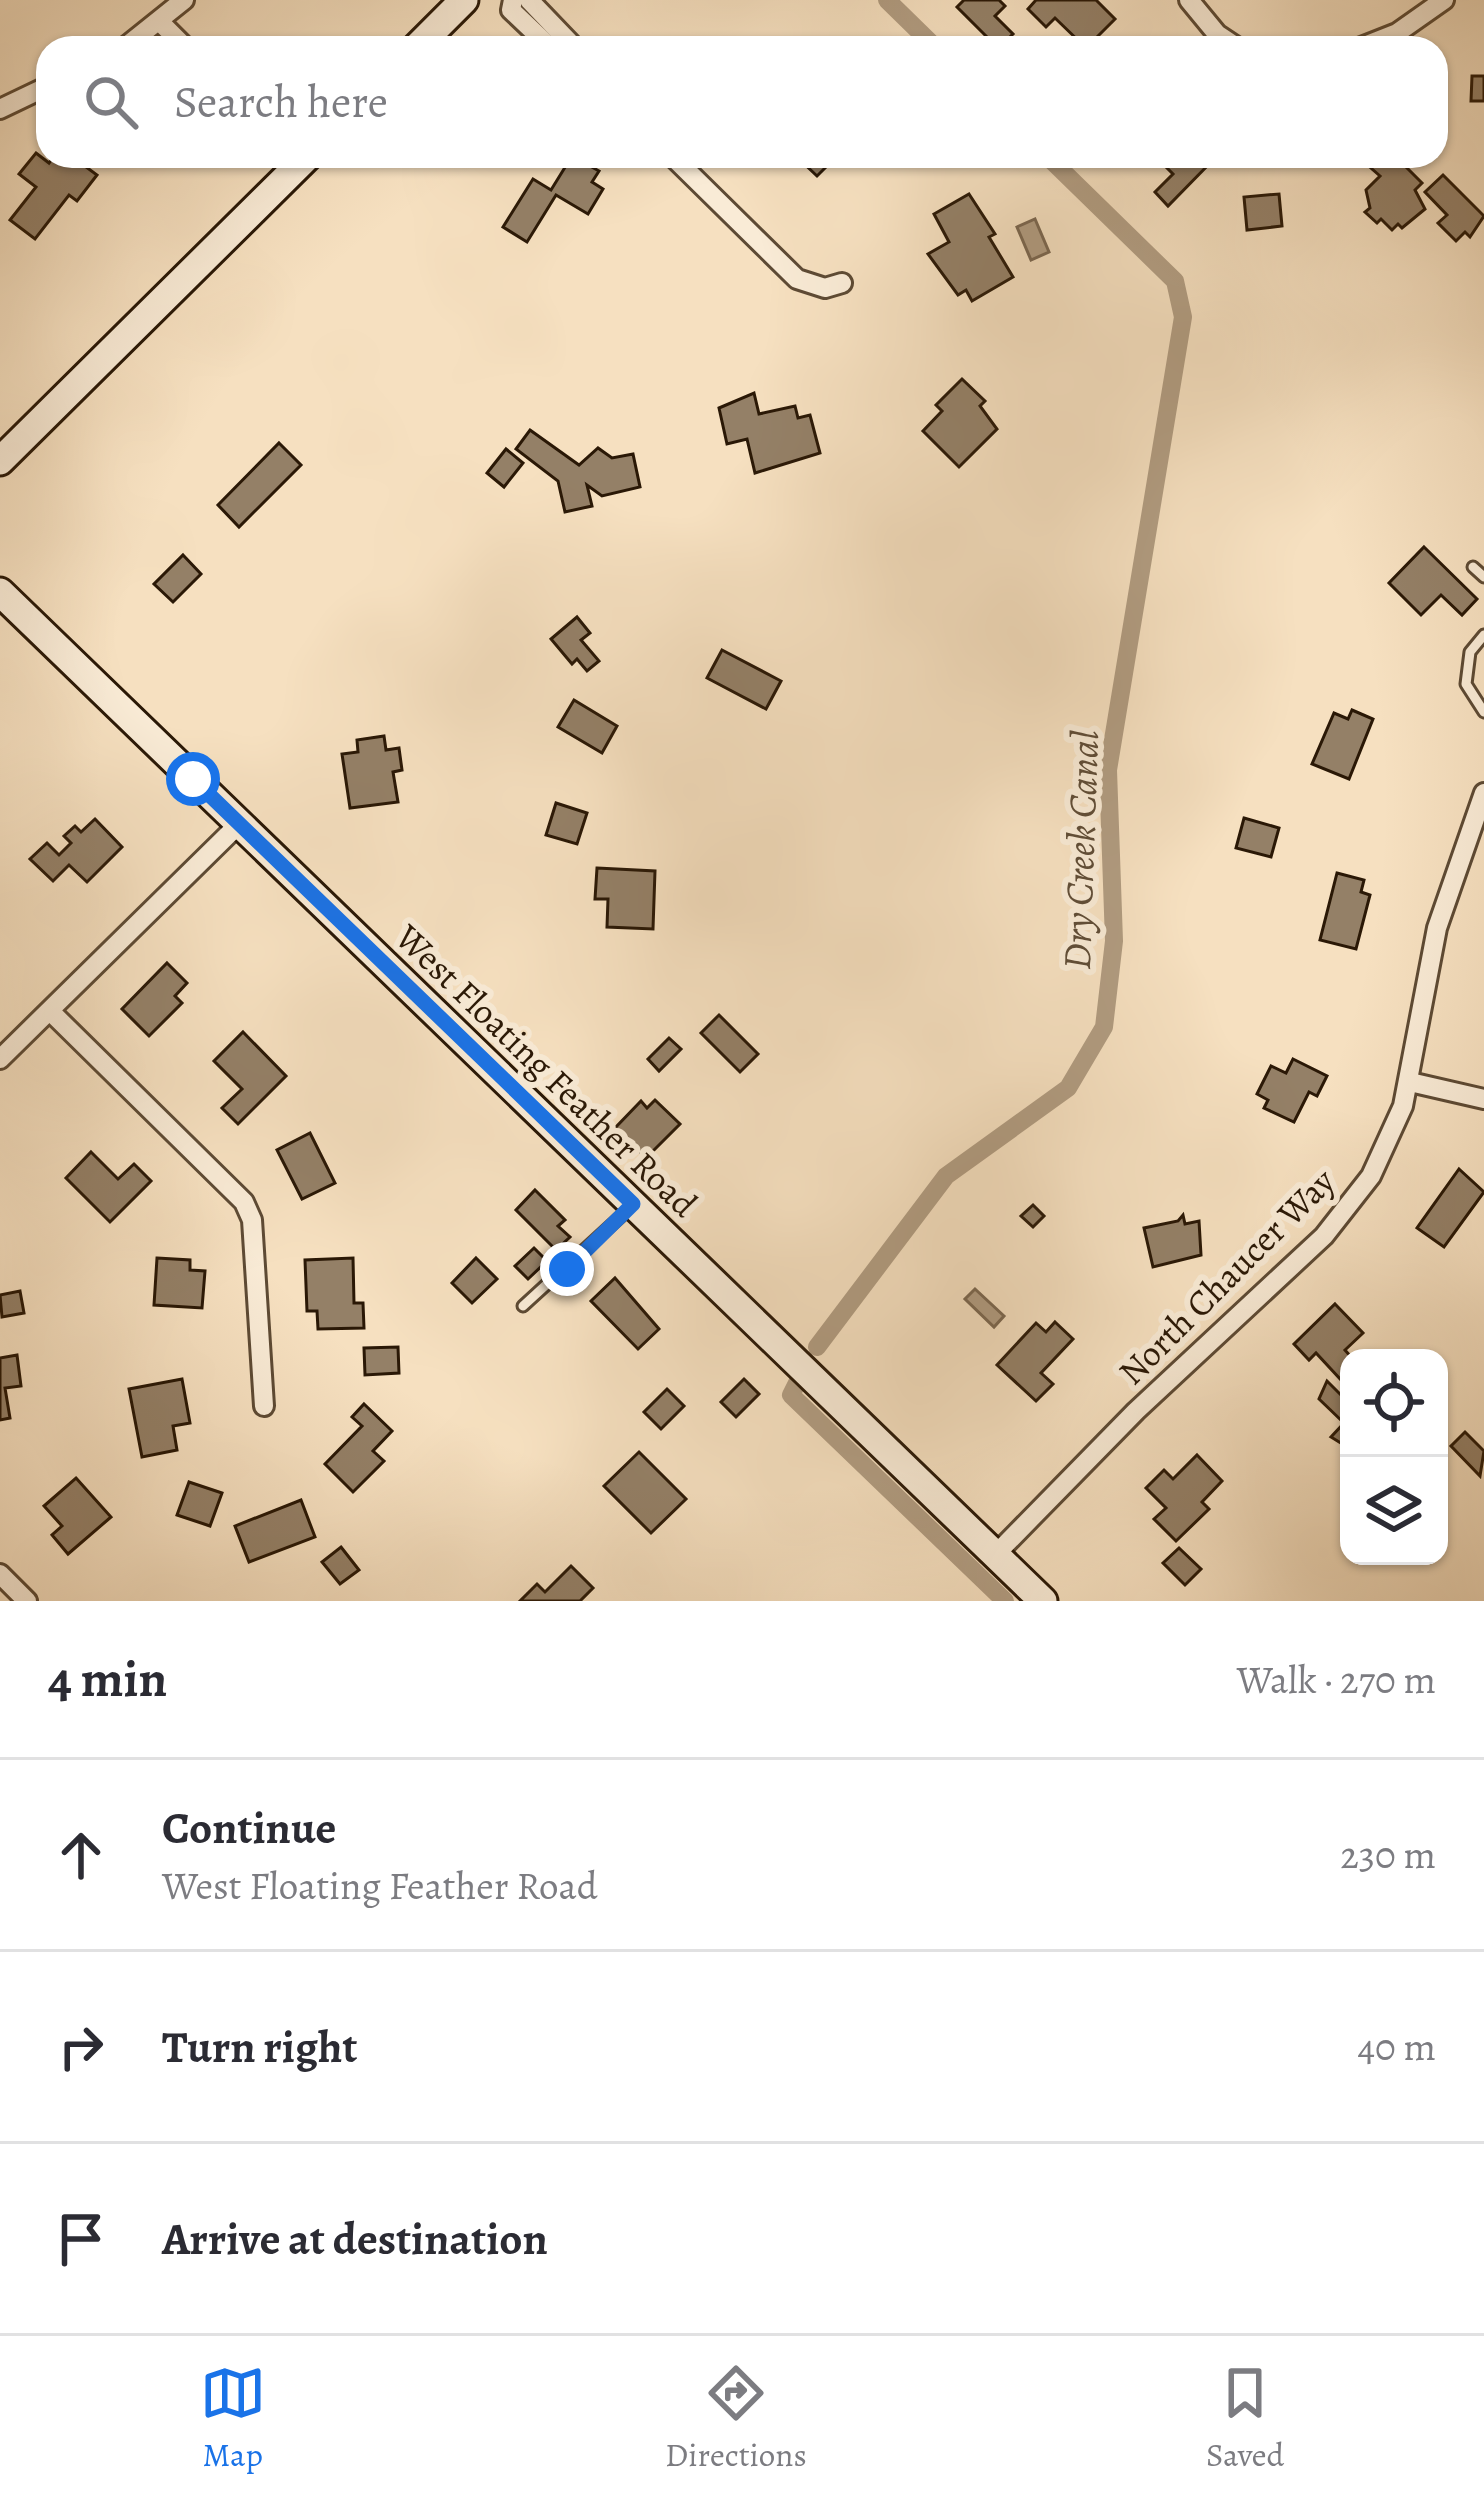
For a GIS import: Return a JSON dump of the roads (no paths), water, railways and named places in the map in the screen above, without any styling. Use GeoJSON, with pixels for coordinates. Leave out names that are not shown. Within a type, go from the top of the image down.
{"type":"FeatureCollection","features":[{"type":"Feature","properties":{"kind":"main road"},"geometry":{"type":"LineString","coordinates":[[428,36],[464,0]]}},
{"type":"Feature","properties":{"kind":"main road"},"geometry":{"type":"LineString","coordinates":[[0,461],[291,168]]}},
{"type":"Feature","properties":{"kind":"main road","name":"West Floating Feather Road"},"geometry":{"type":"LineString","coordinates":[[0,592],[1043,1601]]}},
{"type":"Feature","properties":{"kind":"street"},"geometry":{"type":"LineString","coordinates":[[142,36],[184,0]]}},
{"type":"Feature","properties":{"kind":"street"},"geometry":{"type":"LineString","coordinates":[[513,0],[512,10],[539,36]]}},
{"type":"Feature","properties":{"kind":"street"},"geometry":{"type":"LineString","coordinates":[[529,0],[564,36]]}},
{"type":"Feature","properties":{"kind":"street"},"geometry":{"type":"LineString","coordinates":[[1189,0],[1220,36]]}},
{"type":"Feature","properties":{"kind":"street"},"geometry":{"type":"LineString","coordinates":[[1389,36],[1444,0]]}},
{"type":"Feature","properties":{"kind":"street"},"geometry":{"type":"LineString","coordinates":[[161,23],[174,36]]}},
{"type":"Feature","properties":{"kind":"street"},"geometry":{"type":"LineString","coordinates":[[0,109],[36,92]]}},
{"type":"Feature","properties":{"kind":"street"},"geometry":{"type":"LineString","coordinates":[[684,168],[797,279],[825,287],[842,283]]}},
{"type":"Feature","properties":{"kind":"street","name":"North Chaucer Way"},"geometry":{"type":"LineString","coordinates":[[995,1555],[1136,1411],[1341,1217],[1384,1154],[1410,1082],[1436,928],[1484,793]]}},
{"type":"Feature","properties":{"kind":"street"},"geometry":{"type":"LineString","coordinates":[[0,1059],[239,824]]}},
{"type":"Feature","properties":{"kind":"street"},"geometry":{"type":"LineString","coordinates":[[51,1012],[244,1202],[252,1220],[264,1406]]}},
{"type":"Feature","properties":{"kind":"street"},"geometry":{"type":"LineString","coordinates":[[1410,1082],[1484,1099]]}},
{"type":"Feature","properties":{"kind":"street"},"geometry":{"type":"LineString","coordinates":[[0,1574],[27,1601]]}},
{"type":"Feature","properties":{"kind":"lane"},"geometry":{"type":"LineString","coordinates":[[1473,567],[1484,577]]}},
{"type":"Feature","properties":{"kind":"lane"},"geometry":{"type":"LineString","coordinates":[[1484,635],[1470,652],[1466,684],[1484,712]]}},
{"type":"Feature","properties":{"kind":"lane"},"geometry":{"type":"LineString","coordinates":[[523,1306],[633,1204]]}},
{"type":"Feature","properties":{"kind":"waterway","name":"Dry Creek Canal"},"geometry":{"type":"LineString","coordinates":[[887,0],[924,36]]}},
{"type":"Feature","properties":{"kind":"waterway","name":"Dry Creek Canal"},"geometry":{"type":"LineString","coordinates":[[817,1347],[946,1176],[1068,1088],[1104,1027],[1114,941],[1108,770],[1183,317],[1175,281],[1059,168]]}},
{"type":"Feature","properties":{"kind":"waterway","name":"Dry Creek Canal"},"geometry":{"type":"LineString","coordinates":[[797,1383],[791,1395],[1005,1601]]}}]}
